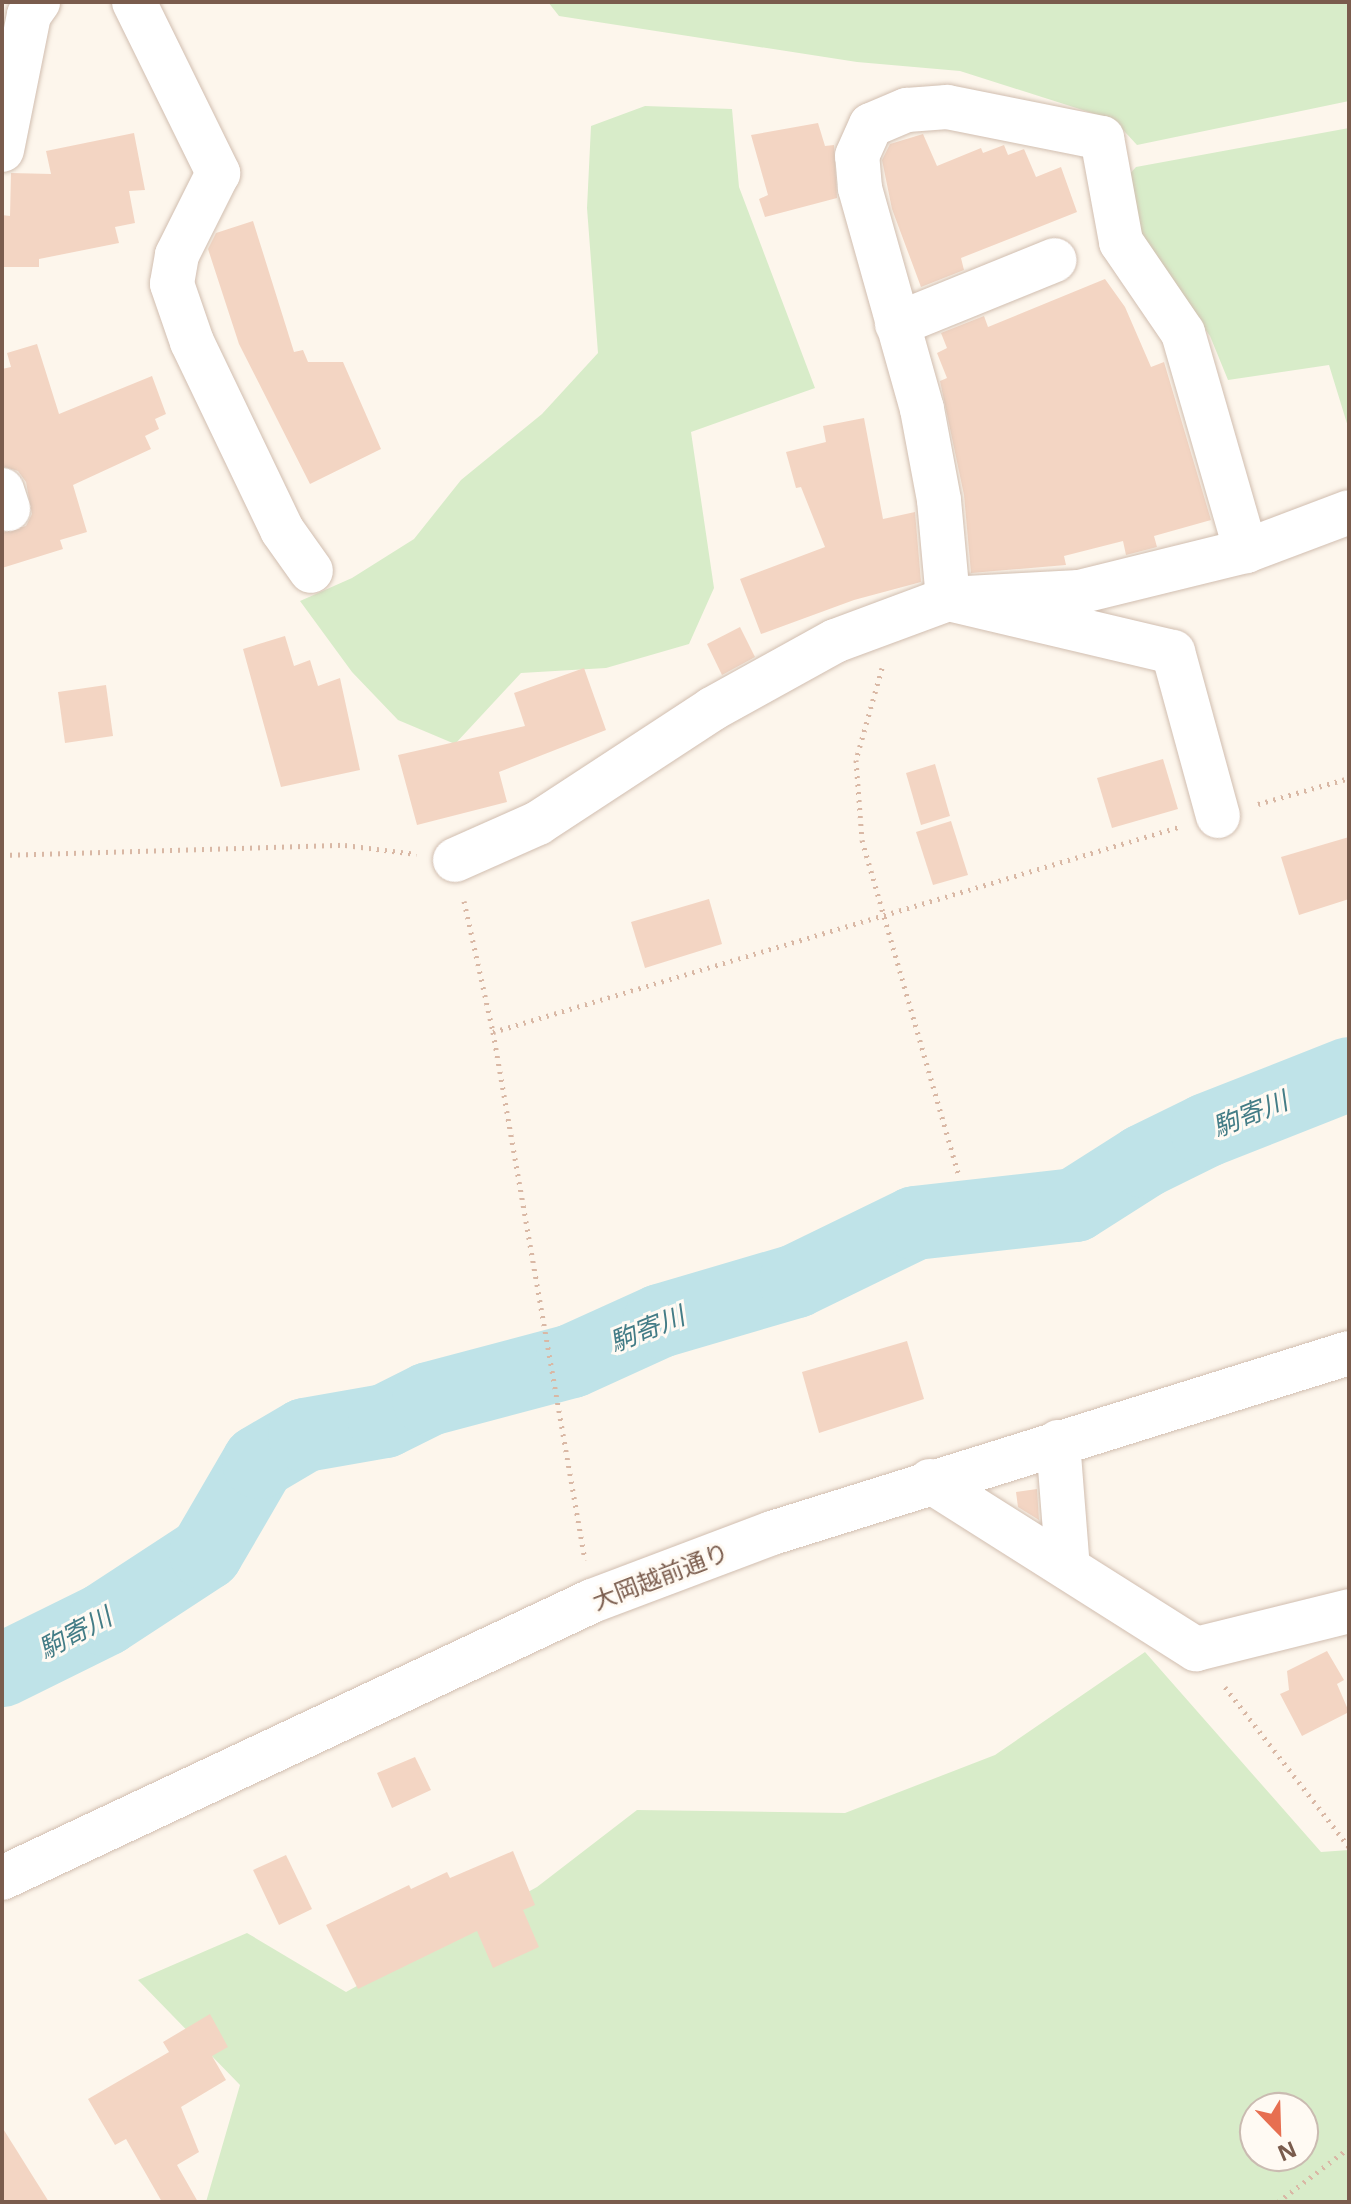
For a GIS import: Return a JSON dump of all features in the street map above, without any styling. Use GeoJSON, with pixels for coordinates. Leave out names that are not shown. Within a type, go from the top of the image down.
{"type":"FeatureCollection","features":[{"type":"Feature","properties":{"kind":"street"},"geometry":{"type":"LineString","coordinates":[[2,150],[29,15],[38,2]]}},
{"type":"Feature","properties":{"kind":"street"},"geometry":{"type":"LineString","coordinates":[[134,2],[218,173],[177,255],[172,284],[192,342],[282,530],[311,571]]}},
{"type":"Feature","properties":{"kind":"street"},"geometry":{"type":"LineString","coordinates":[[948,599],[933,469],[860,188],[857,156],[871,125],[907,110],[947,107],[1102,138],[1121,242],[1183,333],[1246,551]]}},
{"type":"Feature","properties":{"kind":"street"},"geometry":{"type":"LineString","coordinates":[[897,324],[1055,260]]}},
{"type":"Feature","properties":{"kind":"street"},"geometry":{"type":"LineString","coordinates":[[455,860],[538,823],[712,709],[835,641],[948,599],[1079,592],[1246,551],[1349,512]]}},
{"type":"Feature","properties":{"kind":"street"},"geometry":{"type":"LineString","coordinates":[[948,599],[1173,652],[1218,816]]}},
{"type":"Feature","properties":{"kind":"street","name":"大岡越前通り"},"geometry":{"type":"LineString","coordinates":[[2,1878],[592,1601],[772,1533],[930,1481],[1349,1353]]}},
{"type":"Feature","properties":{"kind":"street"},"geometry":{"type":"LineString","coordinates":[[1058,1442],[1068,1568]]}},
{"type":"Feature","properties":{"kind":"street"},"geometry":{"type":"LineString","coordinates":[[930,1481],[1196,1649],[1349,1611]]}},
{"type":"Feature","properties":{"kind":"path"},"geometry":{"type":"LineString","coordinates":[[901,616],[867,708],[856,760],[862,840],[959,1177]]}},
{"type":"Feature","properties":{"kind":"path"},"geometry":{"type":"LineString","coordinates":[[493,1032],[1349,778]]}},
{"type":"Feature","properties":{"kind":"path"},"geometry":{"type":"LineString","coordinates":[[2,855],[345,845],[455,860],[493,1032],[592,1601]]}},
{"type":"Feature","properties":{"kind":"path"},"geometry":{"type":"LineString","coordinates":[[1196,1649],[1349,1847]]}},
{"type":"Feature","properties":{"kind":"path"},"geometry":{"type":"LineString","coordinates":[[1278,2202],[1349,2148]]}},
{"type":"Feature","properties":{"kind":"green space"},"geometry":{"type":"Polygon","coordinates":[[[548,2],[1349,2],[1349,101],[1137,145],[1114,120],[960,71],[857,62],[559,16],[548,2]]]}},
{"type":"Feature","properties":{"kind":"green space"},"geometry":{"type":"Polygon","coordinates":[[[645,106],[732,109],[739,187],[815,388],[691,432],[714,588],[689,644],[606,668],[521,673],[455,744],[398,720],[352,672],[300,601],[352,578],[414,539],[461,480],[542,414],[598,353],[587,208],[591,126],[645,106]]]}},
{"type":"Feature","properties":{"kind":"green space"},"geometry":{"type":"Polygon","coordinates":[[[1349,128],[1349,430],[1329,365],[1228,380],[1210,336],[1137,232],[1125,179],[1136,167],[1349,128]]]}},
{"type":"Feature","properties":{"kind":"green space"},"geometry":{"type":"Polygon","coordinates":[[[1145,1652],[1321,1852],[1349,1850],[1349,2202],[206,2202],[240,2085],[138,1980],[247,1933],[346,1992],[537,1887],[637,1810],[845,1813],[995,1755],[1145,1652]]]}},
{"type":"Feature","properties":{"kind":"building"},"geometry":{"type":"Polygon","coordinates":[[[818,123],[825,146],[834,145],[837,198],[765,217],[759,199],[768,195],[751,135],[818,123]]]}},
{"type":"Feature","properties":{"kind":"building"},"geometry":{"type":"Polygon","coordinates":[[[134,133],[145,190],[129,191],[135,223],[115,227],[119,243],[39,259],[39,267],[2,267],[2,215],[10,216],[11,173],[51,174],[46,151],[134,133]]]}},
{"type":"Feature","properties":{"kind":"building"},"geometry":{"type":"Polygon","coordinates":[[[923,134],[937,166],[981,148],[983,153],[1004,145],[1008,155],[1024,149],[1036,177],[1061,167],[1077,212],[961,258],[964,270],[921,287],[892,209],[882,160],[890,144],[923,134]]]}},
{"type":"Feature","properties":{"kind":"building"},"geometry":{"type":"Polygon","coordinates":[[[253,221],[294,352],[303,350],[308,362],[343,362],[381,449],[310,484],[239,344],[208,249],[216,233],[253,221]]]}},
{"type":"Feature","properties":{"kind":"building"},"geometry":{"type":"Polygon","coordinates":[[[1105,279],[1125,307],[1151,367],[1164,362],[1211,520],[1154,536],[1157,547],[1126,555],[1123,541],[1064,556],[1066,565],[971,573],[964,495],[940,381],[947,378],[937,353],[947,348],[941,333],[984,316],[988,327],[1105,279]]]}},
{"type":"Feature","properties":{"kind":"building"},"geometry":{"type":"Polygon","coordinates":[[[37,344],[59,414],[152,376],[166,414],[155,419],[159,429],[145,436],[151,449],[73,485],[87,532],[60,540],[63,549],[2,568],[2,533],[26,526],[32,514],[26,482],[18,471],[2,466],[2,369],[11,367],[7,353],[37,344]]]}},
{"type":"Feature","properties":{"kind":"building"},"geometry":{"type":"Polygon","coordinates":[[[864,418],[883,519],[915,512],[921,582],[854,600],[761,634],[740,579],[825,547],[801,487],[796,488],[786,452],[826,442],[823,426],[864,418]]]}},
{"type":"Feature","properties":{"kind":"building"},"geometry":{"type":"Polygon","coordinates":[[[740,627],[755,657],[722,675],[707,644],[740,627]]]}},
{"type":"Feature","properties":{"kind":"building"},"geometry":{"type":"Polygon","coordinates":[[[285,636],[294,666],[310,660],[318,686],[340,678],[360,770],[281,787],[243,649],[285,636]]]}},
{"type":"Feature","properties":{"kind":"building"},"geometry":{"type":"Polygon","coordinates":[[[584,668],[606,730],[499,772],[507,802],[417,825],[398,755],[525,726],[514,693],[584,668]]]}},
{"type":"Feature","properties":{"kind":"building"},"geometry":{"type":"Polygon","coordinates":[[[106,685],[113,736],[65,743],[58,692],[106,685]]]}},
{"type":"Feature","properties":{"kind":"building"},"geometry":{"type":"Polygon","coordinates":[[[1163,759],[1178,809],[1112,828],[1097,778],[1163,759]]]}},
{"type":"Feature","properties":{"kind":"building"},"geometry":{"type":"Polygon","coordinates":[[[935,764],[950,816],[921,825],[906,773],[935,764]]]}},
{"type":"Feature","properties":{"kind":"building"},"geometry":{"type":"Polygon","coordinates":[[[951,821],[968,875],[933,885],[916,832],[951,821]]]}},
{"type":"Feature","properties":{"kind":"building"},"geometry":{"type":"Polygon","coordinates":[[[1349,837],[1349,899],[1299,915],[1281,857],[1349,837]]]}},
{"type":"Feature","properties":{"kind":"building"},"geometry":{"type":"Polygon","coordinates":[[[709,899],[722,944],[645,968],[631,922],[709,899]]]}},
{"type":"Feature","properties":{"kind":"building"},"geometry":{"type":"Polygon","coordinates":[[[907,1341],[924,1399],[819,1433],[802,1372],[907,1341]]]}},
{"type":"Feature","properties":{"kind":"building"},"geometry":{"type":"Polygon","coordinates":[[[1037,1489],[1039,1520],[1018,1507],[1016,1492],[1037,1489]]]}},
{"type":"Feature","properties":{"kind":"building"},"geometry":{"type":"Polygon","coordinates":[[[1327,1651],[1344,1680],[1337,1684],[1349,1712],[1302,1736],[1280,1694],[1289,1690],[1287,1671],[1327,1651]]]}},
{"type":"Feature","properties":{"kind":"building"},"geometry":{"type":"Polygon","coordinates":[[[415,1757],[431,1790],[392,1808],[377,1773],[415,1757]]]}},
{"type":"Feature","properties":{"kind":"building"},"geometry":{"type":"Polygon","coordinates":[[[513,1851],[535,1905],[523,1910],[539,1947],[493,1968],[477,1931],[358,1989],[326,1925],[409,1885],[411,1889],[447,1872],[450,1878],[513,1851]]]}},
{"type":"Feature","properties":{"kind":"building"},"geometry":{"type":"Polygon","coordinates":[[[286,1855],[312,1909],[279,1925],[253,1870],[286,1855]]]}},
{"type":"Feature","properties":{"kind":"building"},"geometry":{"type":"Polygon","coordinates":[[[210,2014],[228,2047],[212,2056],[226,2080],[181,2107],[199,2152],[177,2165],[198,2202],[162,2202],[126,2139],[115,2145],[88,2099],[169,2052],[163,2042],[210,2014]]]}},
{"type":"Feature","properties":{"kind":"building"},"geometry":{"type":"Polygon","coordinates":[[[2,2127],[49,2202],[2,2202],[2,2127]]]}},
{"type":"Feature","properties":{"kind":"waterway","name":"駒寄川"},"geometry":{"type":"LineString","coordinates":[[2,1670],[105,1619],[206,1553],[259,1462],[305,1435],[385,1421],[429,1399],[572,1361],[660,1321],[796,1281],[915,1223],[1075,1205],[1144,1161],[1207,1130],[1349,1074]]}}]}
